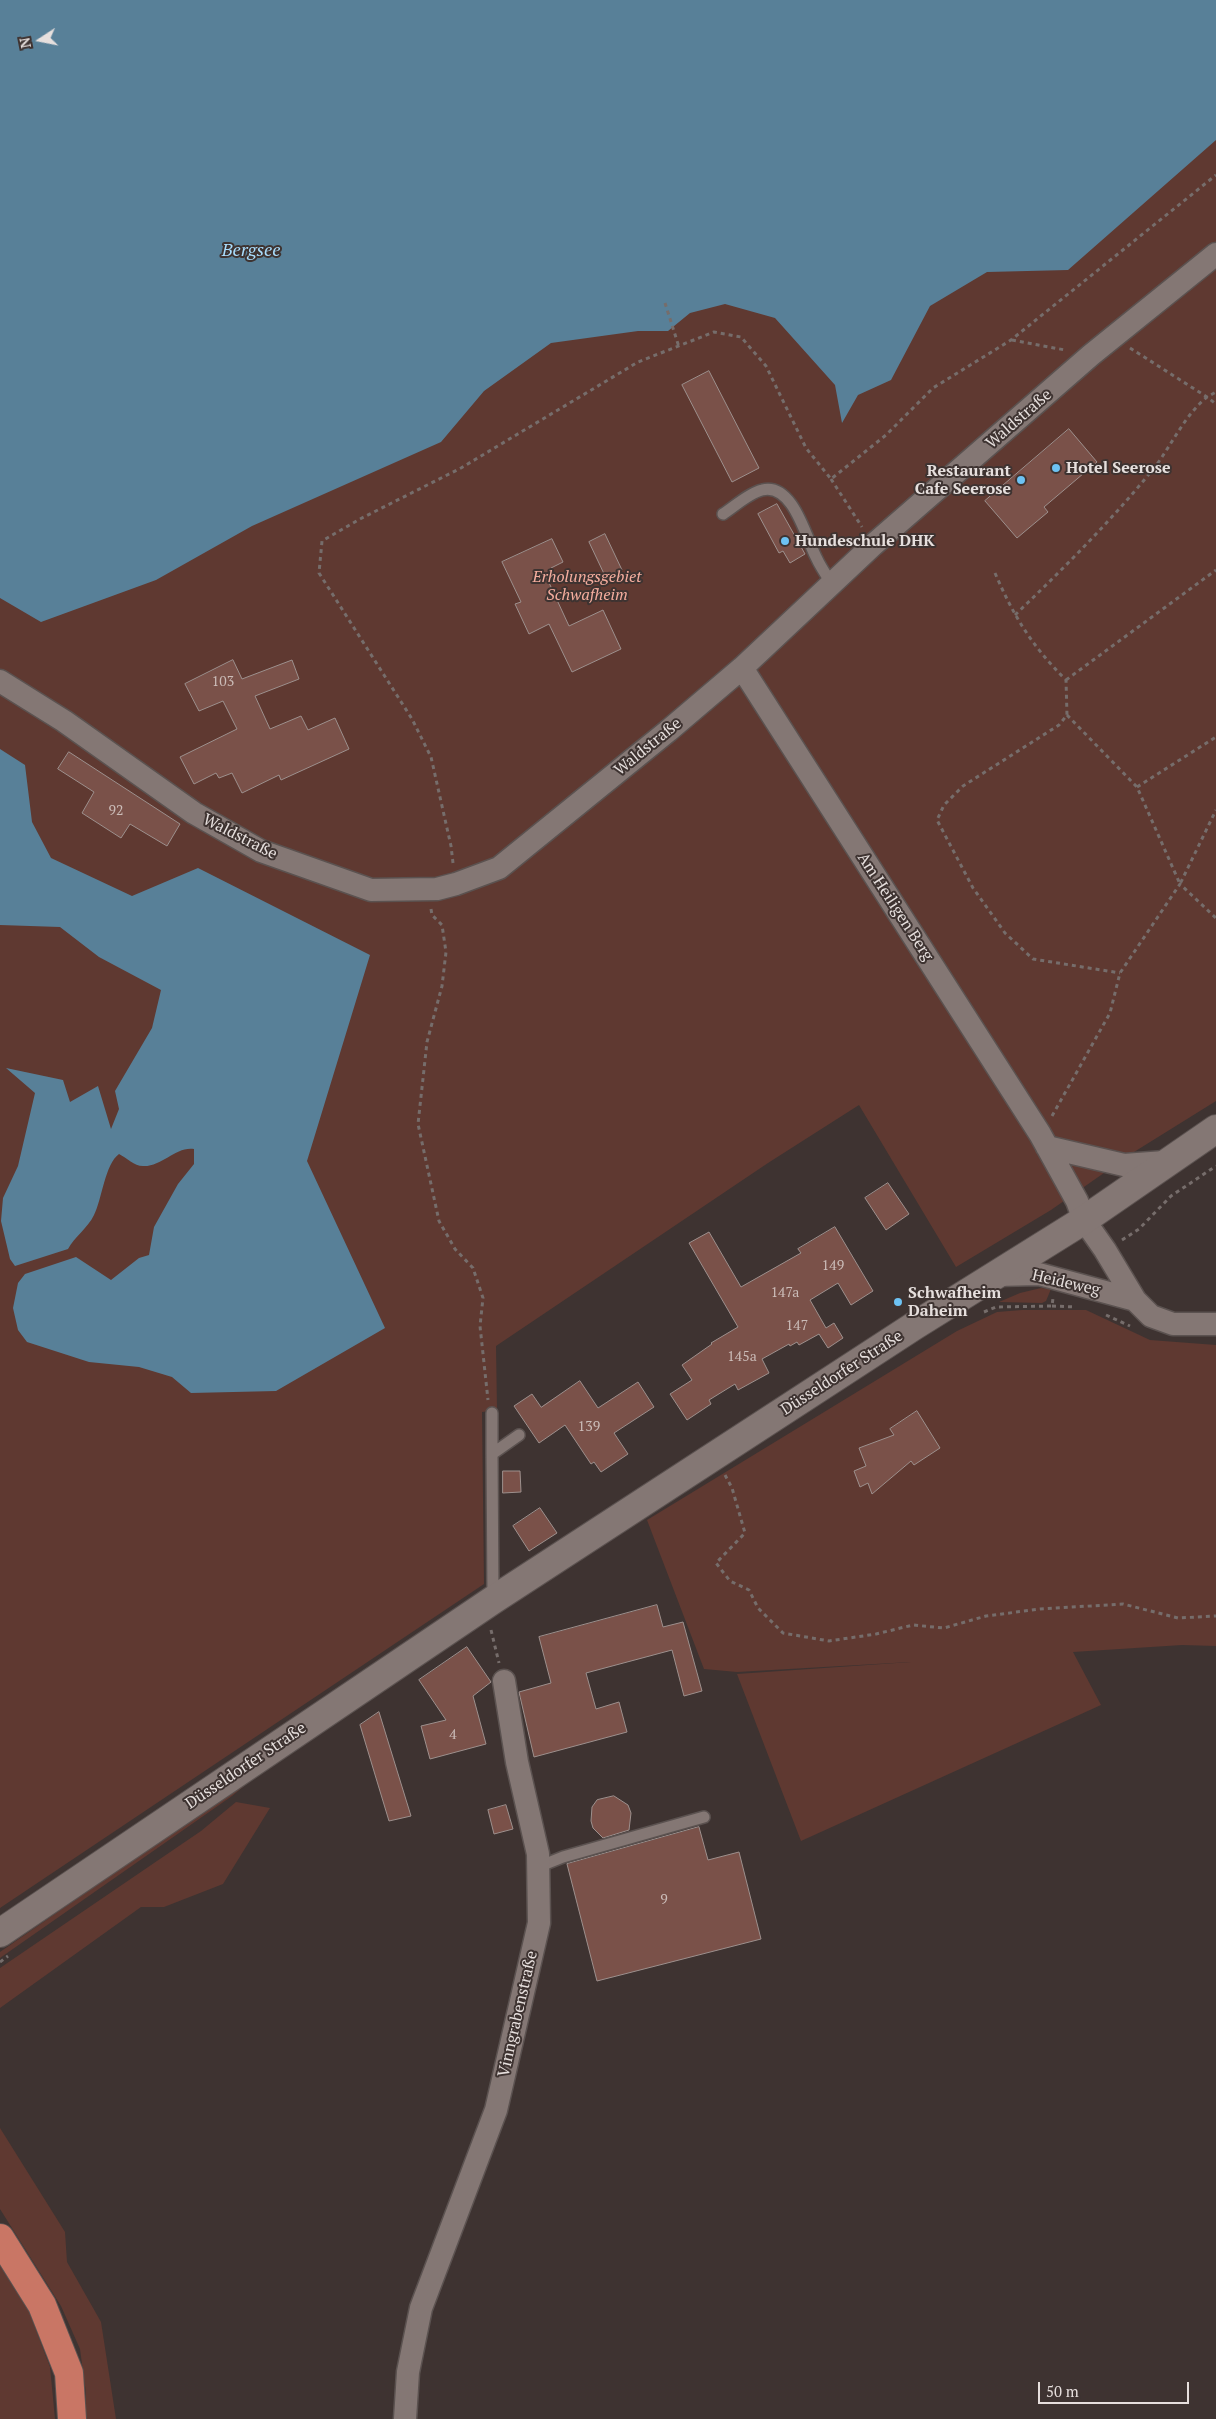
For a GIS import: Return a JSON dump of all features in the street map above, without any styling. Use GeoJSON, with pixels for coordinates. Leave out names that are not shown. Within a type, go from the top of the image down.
{"type":"FeatureCollection","features":[{"type":"Feature","properties":{"kind":"highway"},"geometry":{"type":"LineString","coordinates":[[0,2238],[42,2305],[52,2330],[69,2373],[72,2419]]}},
{"type":"Feature","properties":{"kind":"main road","name":"Düsseldorfer Straße"},"geometry":{"type":"LineString","coordinates":[[0,1933],[493,1600],[996,1274],[1084,1220],[1165,1162],[1216,1129]]}},
{"type":"Feature","properties":{"kind":"street","name":"Waldstraße"},"geometry":{"type":"LineString","coordinates":[[0,681],[64,721],[194,813],[261,851],[371,890],[437,889],[456,884],[499,868],[668,731],[742,668],[873,545],[1090,355],[1216,254]]}},
{"type":"Feature","properties":{"kind":"street","name":"Am Heiligen Berg"},"geometry":{"type":"LineString","coordinates":[[742,668],[1047,1146],[1078,1201],[1084,1220]]}},
{"type":"Feature","properties":{"kind":"street"},"geometry":{"type":"LineString","coordinates":[[1047,1146],[1124,1165],[1165,1162]]}},
{"type":"Feature","properties":{"kind":"street","name":"Heideweg"},"geometry":{"type":"LineString","coordinates":[[1084,1220],[1105,1250],[1135,1300],[1152,1316],[1173,1324],[1216,1324]]}},
{"type":"Feature","properties":{"kind":"street","name":"Heideweg"},"geometry":{"type":"LineString","coordinates":[[996,1274],[1039,1274],[1135,1300]]}},
{"type":"Feature","properties":{"kind":"street","name":"Vinngrabenstraße"},"geometry":{"type":"LineString","coordinates":[[405,2419],[408,2372],[421,2308],[496,2110],[539,1923],[538,1854],[517,1762],[504,1681]]}},
{"type":"Feature","properties":{"kind":"lane"},"geometry":{"type":"LineString","coordinates":[[722,514],[760,490],[768,489],[779,493],[796,511],[816,557],[832,584]]}},
{"type":"Feature","properties":{"kind":"lane"},"geometry":{"type":"LineString","coordinates":[[492,1413],[493,1600]]}},
{"type":"Feature","properties":{"kind":"lane"},"geometry":{"type":"LineString","coordinates":[[492,1454],[519,1435]]}},
{"type":"Feature","properties":{"kind":"lane"},"geometry":{"type":"LineString","coordinates":[[538,1867],[562,1857],[704,1817]]}},
{"type":"Feature","properties":{"kind":"path"},"geometry":{"type":"LineString","coordinates":[[831,479],[886,434],[932,388],[1011,340],[1216,175]]}},
{"type":"Feature","properties":{"kind":"path"},"geometry":{"type":"LineString","coordinates":[[665,303],[679,348]]}},
{"type":"Feature","properties":{"kind":"path"},"geometry":{"type":"LineString","coordinates":[[456,884],[451,846],[431,757],[412,719],[320,573],[322,542],[360,519],[461,468],[638,362],[679,348],[714,332],[741,337],[766,366],[806,448],[831,479],[873,545]]}},
{"type":"Feature","properties":{"kind":"path"},"geometry":{"type":"LineString","coordinates":[[1116,336],[1143,358],[1167,370],[1216,404]]}},
{"type":"Feature","properties":{"kind":"path"},"geometry":{"type":"LineString","coordinates":[[1011,340],[1090,355]]}},
{"type":"Feature","properties":{"kind":"path"},"geometry":{"type":"LineString","coordinates":[[1015,616],[1119,510],[1161,461],[1192,410],[1216,392]]}},
{"type":"Feature","properties":{"kind":"path"},"geometry":{"type":"LineString","coordinates":[[1066,680],[1216,570]]}},
{"type":"Feature","properties":{"kind":"path"},"geometry":{"type":"LineString","coordinates":[[995,573],[1015,616],[1040,655],[1066,680],[1067,715],[1059,725],[964,786],[944,804],[938,820],[973,888],[1005,933],[1032,959],[1120,973]]}},
{"type":"Feature","properties":{"kind":"path"},"geometry":{"type":"LineString","coordinates":[[1067,715],[1137,787],[1180,884],[1216,918]]}},
{"type":"Feature","properties":{"kind":"path"},"geometry":{"type":"LineString","coordinates":[[1137,787],[1216,737]]}},
{"type":"Feature","properties":{"kind":"path"},"geometry":{"type":"LineString","coordinates":[[1052,1116],[1110,1013],[1120,973],[1180,884],[1216,810]]}},
{"type":"Feature","properties":{"kind":"path"},"geometry":{"type":"LineString","coordinates":[[426,888],[432,915],[442,925],[446,952],[442,986],[426,1042],[418,1124],[439,1221],[455,1249],[473,1268],[483,1298],[480,1326],[486,1392],[492,1413]]}},
{"type":"Feature","properties":{"kind":"path"},"geometry":{"type":"LineString","coordinates":[[1105,1250],[1132,1234],[1171,1196],[1216,1166]]}},
{"type":"Feature","properties":{"kind":"path"},"geometry":{"type":"LineString","coordinates":[[978,1315],[996,1307],[1052,1306],[1054,1292],[1062,1280]]}},
{"type":"Feature","properties":{"kind":"path"},"geometry":{"type":"LineString","coordinates":[[724,1472],[732,1488],[745,1533],[716,1564],[730,1581],[749,1590],[758,1608],[782,1633],[829,1641],[876,1634],[913,1625],[944,1628],[986,1616],[1031,1610],[1123,1604],[1178,1618],[1216,1616]]}},
{"type":"Feature","properties":{"kind":"path"},"geometry":{"type":"LineString","coordinates":[[493,1600],[491,1630],[504,1681]]}},
{"type":"Feature","properties":{"kind":"green space","name":"Erholungsgebiet Schwafheim"},"geometry":{"type":"Polygon","coordinates":[[[0,0],[1216,0],[1216,1101],[1134,1152],[1051,1210],[956,1267],[859,1105],[768,1163],[496,1346],[497,1410],[482,1412],[484,1584],[0,1908],[0,0]]]}},
{"type":"Feature","properties":{"kind":"green space"},"geometry":{"type":"Polygon","coordinates":[[[1041,1288],[1051,1289],[1046,1301],[1042,1303],[999,1302],[1020,1293],[1041,1288]]]}},
{"type":"Feature","properties":{"kind":"green space"},"geometry":{"type":"Polygon","coordinates":[[[1086,1310],[1150,1340],[1216,1345],[1216,1646],[1182,1645],[1073,1652],[1101,1705],[801,1841],[737,1674],[911,1662],[737,1672],[704,1669],[647,1520],[957,1331],[997,1312],[1086,1310]]]}},
{"type":"Feature","properties":{"kind":"green space"},"geometry":{"type":"Polygon","coordinates":[[[266,1768],[232,1796],[0,1958],[0,1952],[266,1768]]]}},
{"type":"Feature","properties":{"kind":"green space"},"geometry":{"type":"Polygon","coordinates":[[[236,1802],[270,1808],[223,1884],[164,1907],[141,1907],[0,2008],[0,1968],[201,1831],[236,1802]]]}},
{"type":"Feature","properties":{"kind":"green space"},"geometry":{"type":"Polygon","coordinates":[[[0,2128],[65,2232],[67,2262],[101,2322],[116,2419],[85,2419],[86,2393],[80,2349],[61,2306],[0,2209],[0,2128]]]}},
{"type":"Feature","properties":{"kind":"green space"},"geometry":{"type":"Polygon","coordinates":[[[0,2266],[29,2312],[50,2367],[55,2419],[0,2419],[0,2266]]]}},
{"type":"Feature","properties":{"kind":"water","name":"Bergsee"},"geometry":{"type":"Polygon","coordinates":[[[0,0],[1216,0],[1216,140],[1068,270],[987,272],[930,306],[891,380],[858,395],[842,423],[835,385],[775,318],[725,304],[690,313],[668,331],[638,331],[551,343],[484,391],[441,442],[252,526],[156,580],[41,622],[0,598],[0,0]]]}},
{"type":"Feature","properties":{"kind":"water"},"geometry":{"type":"Polygon","coordinates":[[[0,749],[25,765],[32,822],[51,858],[132,896],[198,868],[370,955],[307,1161],[385,1328],[276,1391],[191,1393],[172,1377],[139,1367],[89,1362],[27,1342],[18,1330],[13,1308],[18,1283],[25,1274],[76,1257],[111,1280],[139,1258],[149,1255],[154,1227],[178,1184],[194,1164],[194,1149],[181,1151],[156,1163],[143,1166],[119,1154],[114,1159],[107,1173],[94,1215],[68,1249],[15,1266],[10,1259],[1,1221],[3,1198],[18,1166],[35,1093],[6,1068],[63,1080],[70,1102],[98,1086],[111,1129],[119,1109],[115,1091],[152,1028],[161,990],[99,957],[60,927],[0,925],[0,749]]]}},
{"type":"Feature","properties":{"kind":"building"},"geometry":{"type":"Polygon","coordinates":[[[709,371],[759,468],[732,482],[682,385],[709,371]]]}},
{"type":"Feature","properties":{"kind":"building"},"geometry":{"type":"Polygon","coordinates":[[[1069,429],[1097,462],[1044,507],[1048,512],[1017,538],[985,501],[1069,429]]]}},
{"type":"Feature","properties":{"kind":"building","name":"Hundeschule DHK"},"geometry":{"type":"Polygon","coordinates":[[[777,504],[805,554],[790,563],[783,551],[779,553],[758,514],[777,504]]]}},
{"type":"Feature","properties":{"kind":"building"},"geometry":{"type":"Polygon","coordinates":[[[605,534],[622,570],[606,578],[589,542],[605,534]]]}},
{"type":"Feature","properties":{"kind":"building"},"geometry":{"type":"Polygon","coordinates":[[[552,539],[563,562],[551,568],[552,571],[545,574],[569,626],[603,610],[621,649],[572,672],[549,624],[529,634],[515,604],[521,602],[502,562],[552,539]]]}},
{"type":"Feature","properties":{"kind":"building"},"geometry":{"type":"Polygon","coordinates":[[[233,660],[242,679],[292,660],[299,679],[255,696],[270,729],[301,716],[308,730],[335,718],[349,749],[281,780],[279,775],[242,793],[232,773],[219,778],[216,773],[194,784],[180,757],[237,729],[223,701],[199,711],[185,684],[233,660]]]}},
{"type":"Feature","properties":{"kind":"building"},"geometry":{"type":"Polygon","coordinates":[[[69,752],[180,824],[167,846],[130,824],[121,838],[82,813],[94,792],[58,769],[69,752]]]}},
{"type":"Feature","properties":{"kind":"building"},"geometry":{"type":"Polygon","coordinates":[[[888,1183],[909,1214],[886,1230],[865,1198],[888,1183]]]}},
{"type":"Feature","properties":{"kind":"building"},"geometry":{"type":"Polygon","coordinates":[[[835,1227],[873,1291],[851,1305],[838,1283],[810,1300],[826,1328],[834,1323],[843,1338],[828,1348],[819,1334],[799,1345],[797,1342],[790,1346],[789,1344],[762,1359],[769,1373],[738,1390],[735,1384],[709,1400],[711,1404],[687,1420],[670,1394],[692,1380],[682,1365],[711,1343],[738,1327],[689,1243],[709,1232],[741,1287],[801,1253],[798,1249],[835,1227]]]}},
{"type":"Feature","properties":{"kind":"building"},"geometry":{"type":"Polygon","coordinates":[[[580,1381],[598,1408],[638,1382],[654,1407],[614,1433],[628,1454],[601,1472],[594,1462],[591,1464],[565,1425],[539,1443],[514,1406],[532,1394],[541,1407],[580,1381]]]}},
{"type":"Feature","properties":{"kind":"building"},"geometry":{"type":"Polygon","coordinates":[[[917,1411],[940,1448],[914,1465],[911,1461],[872,1494],[868,1483],[860,1487],[854,1471],[866,1466],[859,1448],[894,1435],[890,1429],[917,1411]]]}},
{"type":"Feature","properties":{"kind":"building"},"geometry":{"type":"Polygon","coordinates":[[[503,1471],[520,1471],[521,1492],[503,1493],[503,1471]]]}},
{"type":"Feature","properties":{"kind":"building"},"geometry":{"type":"Polygon","coordinates":[[[540,1508],[557,1533],[529,1551],[513,1526],[540,1508]]]}},
{"type":"Feature","properties":{"kind":"building"},"geometry":{"type":"Polygon","coordinates":[[[657,1605],[663,1627],[683,1622],[702,1691],[684,1696],[672,1650],[586,1673],[596,1709],[619,1702],[627,1732],[534,1757],[519,1692],[551,1683],[539,1637],[657,1605]]]}},
{"type":"Feature","properties":{"kind":"building"},"geometry":{"type":"Polygon","coordinates":[[[467,1647],[491,1682],[473,1696],[486,1744],[430,1759],[421,1726],[446,1720],[419,1680],[467,1647]]]}},
{"type":"Feature","properties":{"kind":"building"},"geometry":{"type":"Polygon","coordinates":[[[379,1712],[411,1816],[389,1821],[360,1725],[379,1712]]]}},
{"type":"Feature","properties":{"kind":"building"},"geometry":{"type":"Polygon","coordinates":[[[614,1796],[628,1805],[631,1813],[629,1830],[603,1838],[593,1828],[591,1821],[592,1807],[597,1800],[614,1796]]]}},
{"type":"Feature","properties":{"kind":"building"},"geometry":{"type":"Polygon","coordinates":[[[506,1805],[513,1829],[494,1834],[488,1810],[506,1805]]]}},
{"type":"Feature","properties":{"kind":"building"},"geometry":{"type":"Polygon","coordinates":[[[699,1827],[708,1860],[739,1852],[761,1939],[597,1981],[567,1864],[699,1827]]]}},
{"type":"Feature","properties":{"kind":"place","name":"Hotel Seerose"},"geometry":{"type":"Point","coordinates":[1056,468]}},
{"type":"Feature","properties":{"kind":"place","name":"Restaurant Cafe Seerose"},"geometry":{"type":"Point","coordinates":[1021,480]}},
{"type":"Feature","properties":{"kind":"place","name":"Hundeschule DHK"},"geometry":{"type":"Point","coordinates":[785,541]}},
{"type":"Feature","properties":{"kind":"place","name":"Schwafheim Daheim"},"geometry":{"type":"Point","coordinates":[898,1302]}}]}
